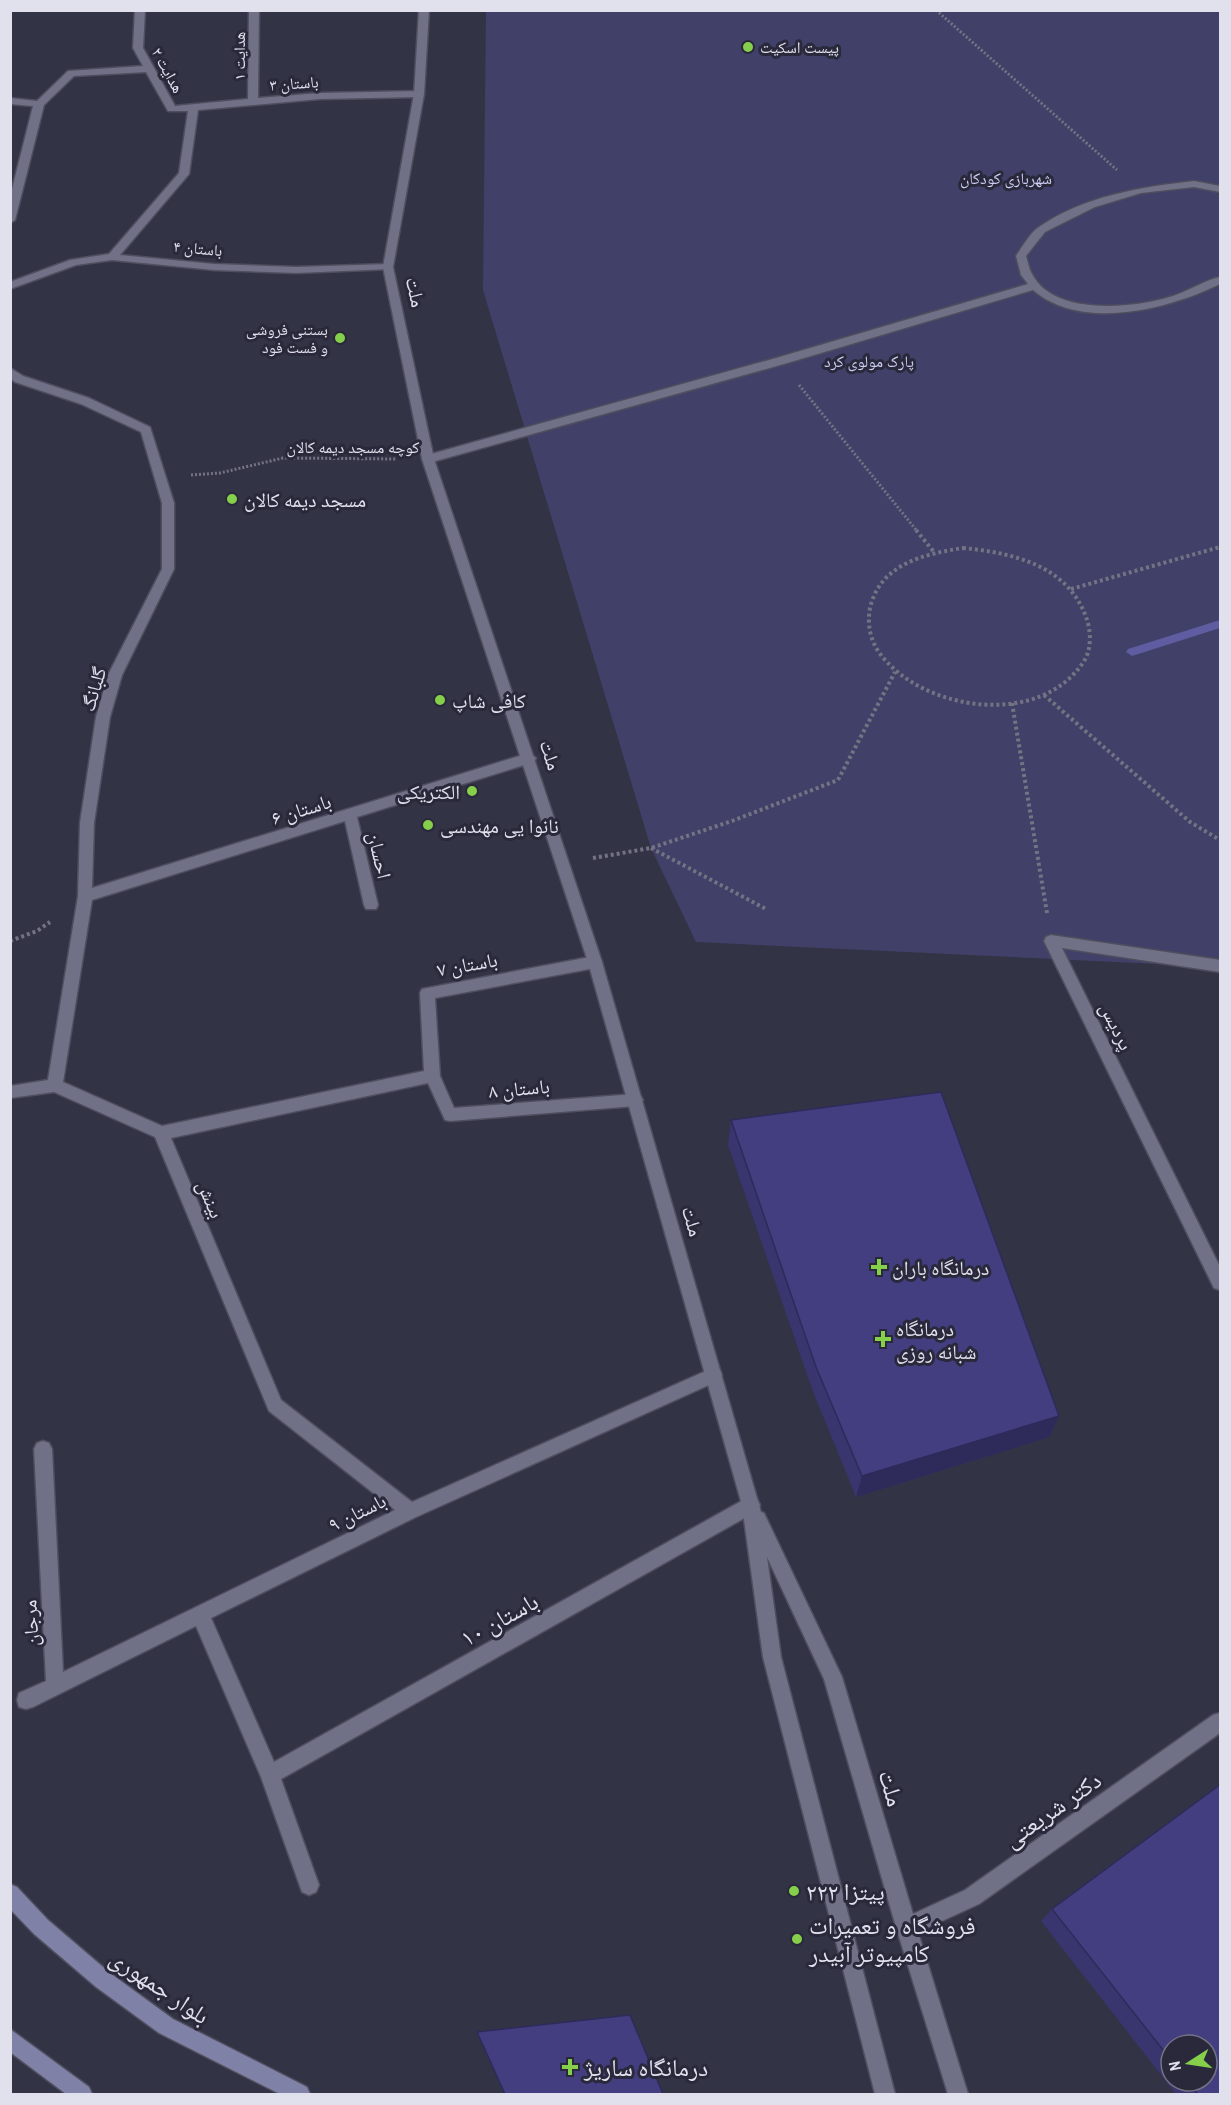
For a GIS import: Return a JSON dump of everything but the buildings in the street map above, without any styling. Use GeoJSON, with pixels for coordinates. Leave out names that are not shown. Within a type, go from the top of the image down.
{"type":"FeatureCollection","features":[{"type":"Feature","properties":{"kind":"main road","name":"بلوار جمهوری"},"geometry":{"type":"LineString","coordinates":[[10,1894],[41,1927],[102,1980],[166,2026],[300,2094]]}},
{"type":"Feature","properties":{"kind":"main road"},"geometry":{"type":"LineString","coordinates":[[10,2039],[82,2094]]}},
{"type":"Feature","properties":{"kind":"street","name":"هدایت ۲"},"geometry":{"type":"LineString","coordinates":[[140,10],[138,48],[172,109]]}},
{"type":"Feature","properties":{"kind":"street","name":"هدایت ۱"},"geometry":{"type":"LineString","coordinates":[[254,10],[254,101]]}},
{"type":"Feature","properties":{"kind":"street","name":"ملت"},"geometry":{"type":"LineString","coordinates":[[424,10],[419,94],[388,267],[428,459],[595,962],[751,1505],[772,1657],[885,2094]]}},
{"type":"Feature","properties":{"kind":"street"},"geometry":{"type":"LineString","coordinates":[[10,220],[39,104],[71,73],[148,69]]}},
{"type":"Feature","properties":{"kind":"street","name":"باستان ۳"},"geometry":{"type":"LineString","coordinates":[[172,109],[320,96],[419,94]]}},
{"type":"Feature","properties":{"kind":"street"},"geometry":{"type":"LineString","coordinates":[[10,101],[39,104]]}},
{"type":"Feature","properties":{"kind":"street"},"geometry":{"type":"LineString","coordinates":[[112,257],[184,174],[193,108]]}},
{"type":"Feature","properties":{"kind":"street"},"geometry":{"type":"LineString","coordinates":[[1221,189],[1194,184],[1140,190],[1091,205],[1041,230],[1021,256],[1023,271],[1034,286],[1056,300],[1077,307],[1127,309],[1153,305],[1193,293],[1221,280]]}},
{"type":"Feature","properties":{"kind":"street","name":"باستان ۴"},"geometry":{"type":"LineString","coordinates":[[10,286],[74,262],[112,257],[225,267],[296,270],[388,267]]}},
{"type":"Feature","properties":{"kind":"street"},"geometry":{"type":"LineString","coordinates":[[428,459],[780,361],[1034,286]]}},
{"type":"Feature","properties":{"kind":"street","name":"گلبانگ"},"geometry":{"type":"LineString","coordinates":[[10,371],[19,379],[85,401],[146,430],[168,504],[168,569],[115,675],[103,717],[87,823],[85,896]]}},
{"type":"Feature","properties":{"kind":"street","name":"باستان ۶"},"geometry":{"type":"LineString","coordinates":[[85,896],[528,758]]}},
{"type":"Feature","properties":{"kind":"street","name":"احسان"},"geometry":{"type":"LineString","coordinates":[[350,814],[371,905]]}},
{"type":"Feature","properties":{"kind":"street"},"geometry":{"type":"LineString","coordinates":[[55,1085],[85,896]]}},
{"type":"Feature","properties":{"kind":"street"},"geometry":{"type":"LineString","coordinates":[[1051,941],[1221,966]]}},
{"type":"Feature","properties":{"kind":"street","name":"پردیس"},"geometry":{"type":"LineString","coordinates":[[1051,941],[1221,1283]]}},
{"type":"Feature","properties":{"kind":"street","name":"باستان ۷"},"geometry":{"type":"LineString","coordinates":[[432,1076],[427,993],[595,962]]}},
{"type":"Feature","properties":{"kind":"street"},"geometry":{"type":"LineString","coordinates":[[10,1092],[55,1085],[161,1133],[432,1076]]}},
{"type":"Feature","properties":{"kind":"street","name":"باستان ۸"},"geometry":{"type":"LineString","coordinates":[[432,1076],[450,1115],[635,1100]]}},
{"type":"Feature","properties":{"kind":"street","name":"بینش"},"geometry":{"type":"LineString","coordinates":[[161,1133],[275,1405],[411,1511]]}},
{"type":"Feature","properties":{"kind":"street","name":"باستان ۹"},"geometry":{"type":"LineString","coordinates":[[26,1700],[411,1511],[714,1375]]}},
{"type":"Feature","properties":{"kind":"street","name":"مرجان"},"geometry":{"type":"LineString","coordinates":[[43,1449],[56,1686]]}},
{"type":"Feature","properties":{"kind":"street","name":"ملت"},"geometry":{"type":"LineString","coordinates":[[751,1505],[833,1677],[906,1927],[958,2094]]}},
{"type":"Feature","properties":{"kind":"street","name":"باستان ۱۰"},"geometry":{"type":"LineString","coordinates":[[270,1775],[751,1505]]}},
{"type":"Feature","properties":{"kind":"street"},"geometry":{"type":"LineString","coordinates":[[200,1615],[270,1775],[309,1885]]}},
{"type":"Feature","properties":{"kind":"street","name":"دکتر شریعتی"},"geometry":{"type":"LineString","coordinates":[[906,1927],[972,1897],[1221,1722]]}},
{"type":"Feature","properties":{"kind":"path"},"geometry":{"type":"LineString","coordinates":[[936,10],[1140,190]]}},
{"type":"Feature","properties":{"kind":"path"},"geometry":{"type":"LineString","coordinates":[[780,361],[934,552]]}},
{"type":"Feature","properties":{"kind":"path","name":"کوچه مسجد دیمه کالان"},"geometry":{"type":"LineString","coordinates":[[162,478],[220,473],[283,458],[428,459]]}},
{"type":"Feature","properties":{"kind":"path"},"geometry":{"type":"LineString","coordinates":[[1071,589],[1221,547]]}},
{"type":"Feature","properties":{"kind":"path"},"geometry":{"type":"LineString","coordinates":[[963,548],[994,550],[1024,558],[1050,572],[1071,589],[1086,612],[1091,635],[1086,659],[1070,679],[1044,694],[1011,704],[980,705],[948,699],[920,688],[895,672],[876,649],[868,625],[870,600],[883,579],[890,573],[905,562],[934,552],[963,548]]}},
{"type":"Feature","properties":{"kind":"path"},"geometry":{"type":"LineString","coordinates":[[563,864],[651,848],[732,821],[838,780],[895,672]]}},
{"type":"Feature","properties":{"kind":"path"},"geometry":{"type":"LineString","coordinates":[[1044,694],[1190,822],[1221,840]]}},
{"type":"Feature","properties":{"kind":"path"},"geometry":{"type":"LineString","coordinates":[[1011,704],[1051,941]]}},
{"type":"Feature","properties":{"kind":"path"},"geometry":{"type":"LineString","coordinates":[[651,848],[766,909]]}},
{"type":"Feature","properties":{"kind":"green space","name":"پارک مولوی کرد"},"geometry":{"type":"Polygon","coordinates":[[[486,11],[1220,11],[1220,967],[696,942],[651,848],[483,290],[486,11]]]}},
{"type":"Feature","properties":{"kind":"waterway"},"geometry":{"type":"LineString","coordinates":[[1132,652],[1220,624]]}},
{"type":"Feature","properties":{"kind":"place","name":"پیست اسکیت"},"geometry":{"type":"Point","coordinates":[748,47]}},
{"type":"Feature","properties":{"kind":"place","name":"بستنی فروشی و فست فود"},"geometry":{"type":"Point","coordinates":[340,338]}},
{"type":"Feature","properties":{"kind":"place","name":"مسجد دیمه کالان"},"geometry":{"type":"Point","coordinates":[232,499]}},
{"type":"Feature","properties":{"kind":"place","name":"کافی شاپ"},"geometry":{"type":"Point","coordinates":[440,700]}},
{"type":"Feature","properties":{"kind":"place","name":"الکتریکی"},"geometry":{"type":"Point","coordinates":[472,791]}},
{"type":"Feature","properties":{"kind":"place","name":"نانوا یی مهندسی"},"geometry":{"type":"Point","coordinates":[428,825]}},
{"type":"Feature","properties":{"kind":"place","name":"درمانگاه باران"},"geometry":{"type":"Point","coordinates":[879,1267]}},
{"type":"Feature","properties":{"kind":"place","name":"درمانگاه شبانه روزی"},"geometry":{"type":"Point","coordinates":[883,1339]}},
{"type":"Feature","properties":{"kind":"place","name":"پیتزا ۲۲۲"},"geometry":{"type":"Point","coordinates":[794,1891]}},
{"type":"Feature","properties":{"kind":"place","name":"فروشگاه و تعمیرات کامپیوتر آبیدر"},"geometry":{"type":"Point","coordinates":[797,1939]}},
{"type":"Feature","properties":{"kind":"place","name":"درمانگاه ساریژ"},"geometry":{"type":"Point","coordinates":[570,2067]}},
{"type":"Feature","properties":{"kind":"park label","name":"شهربازی کودکان"},"geometry":{"type":"Point","coordinates":[1006,178]}}]}
